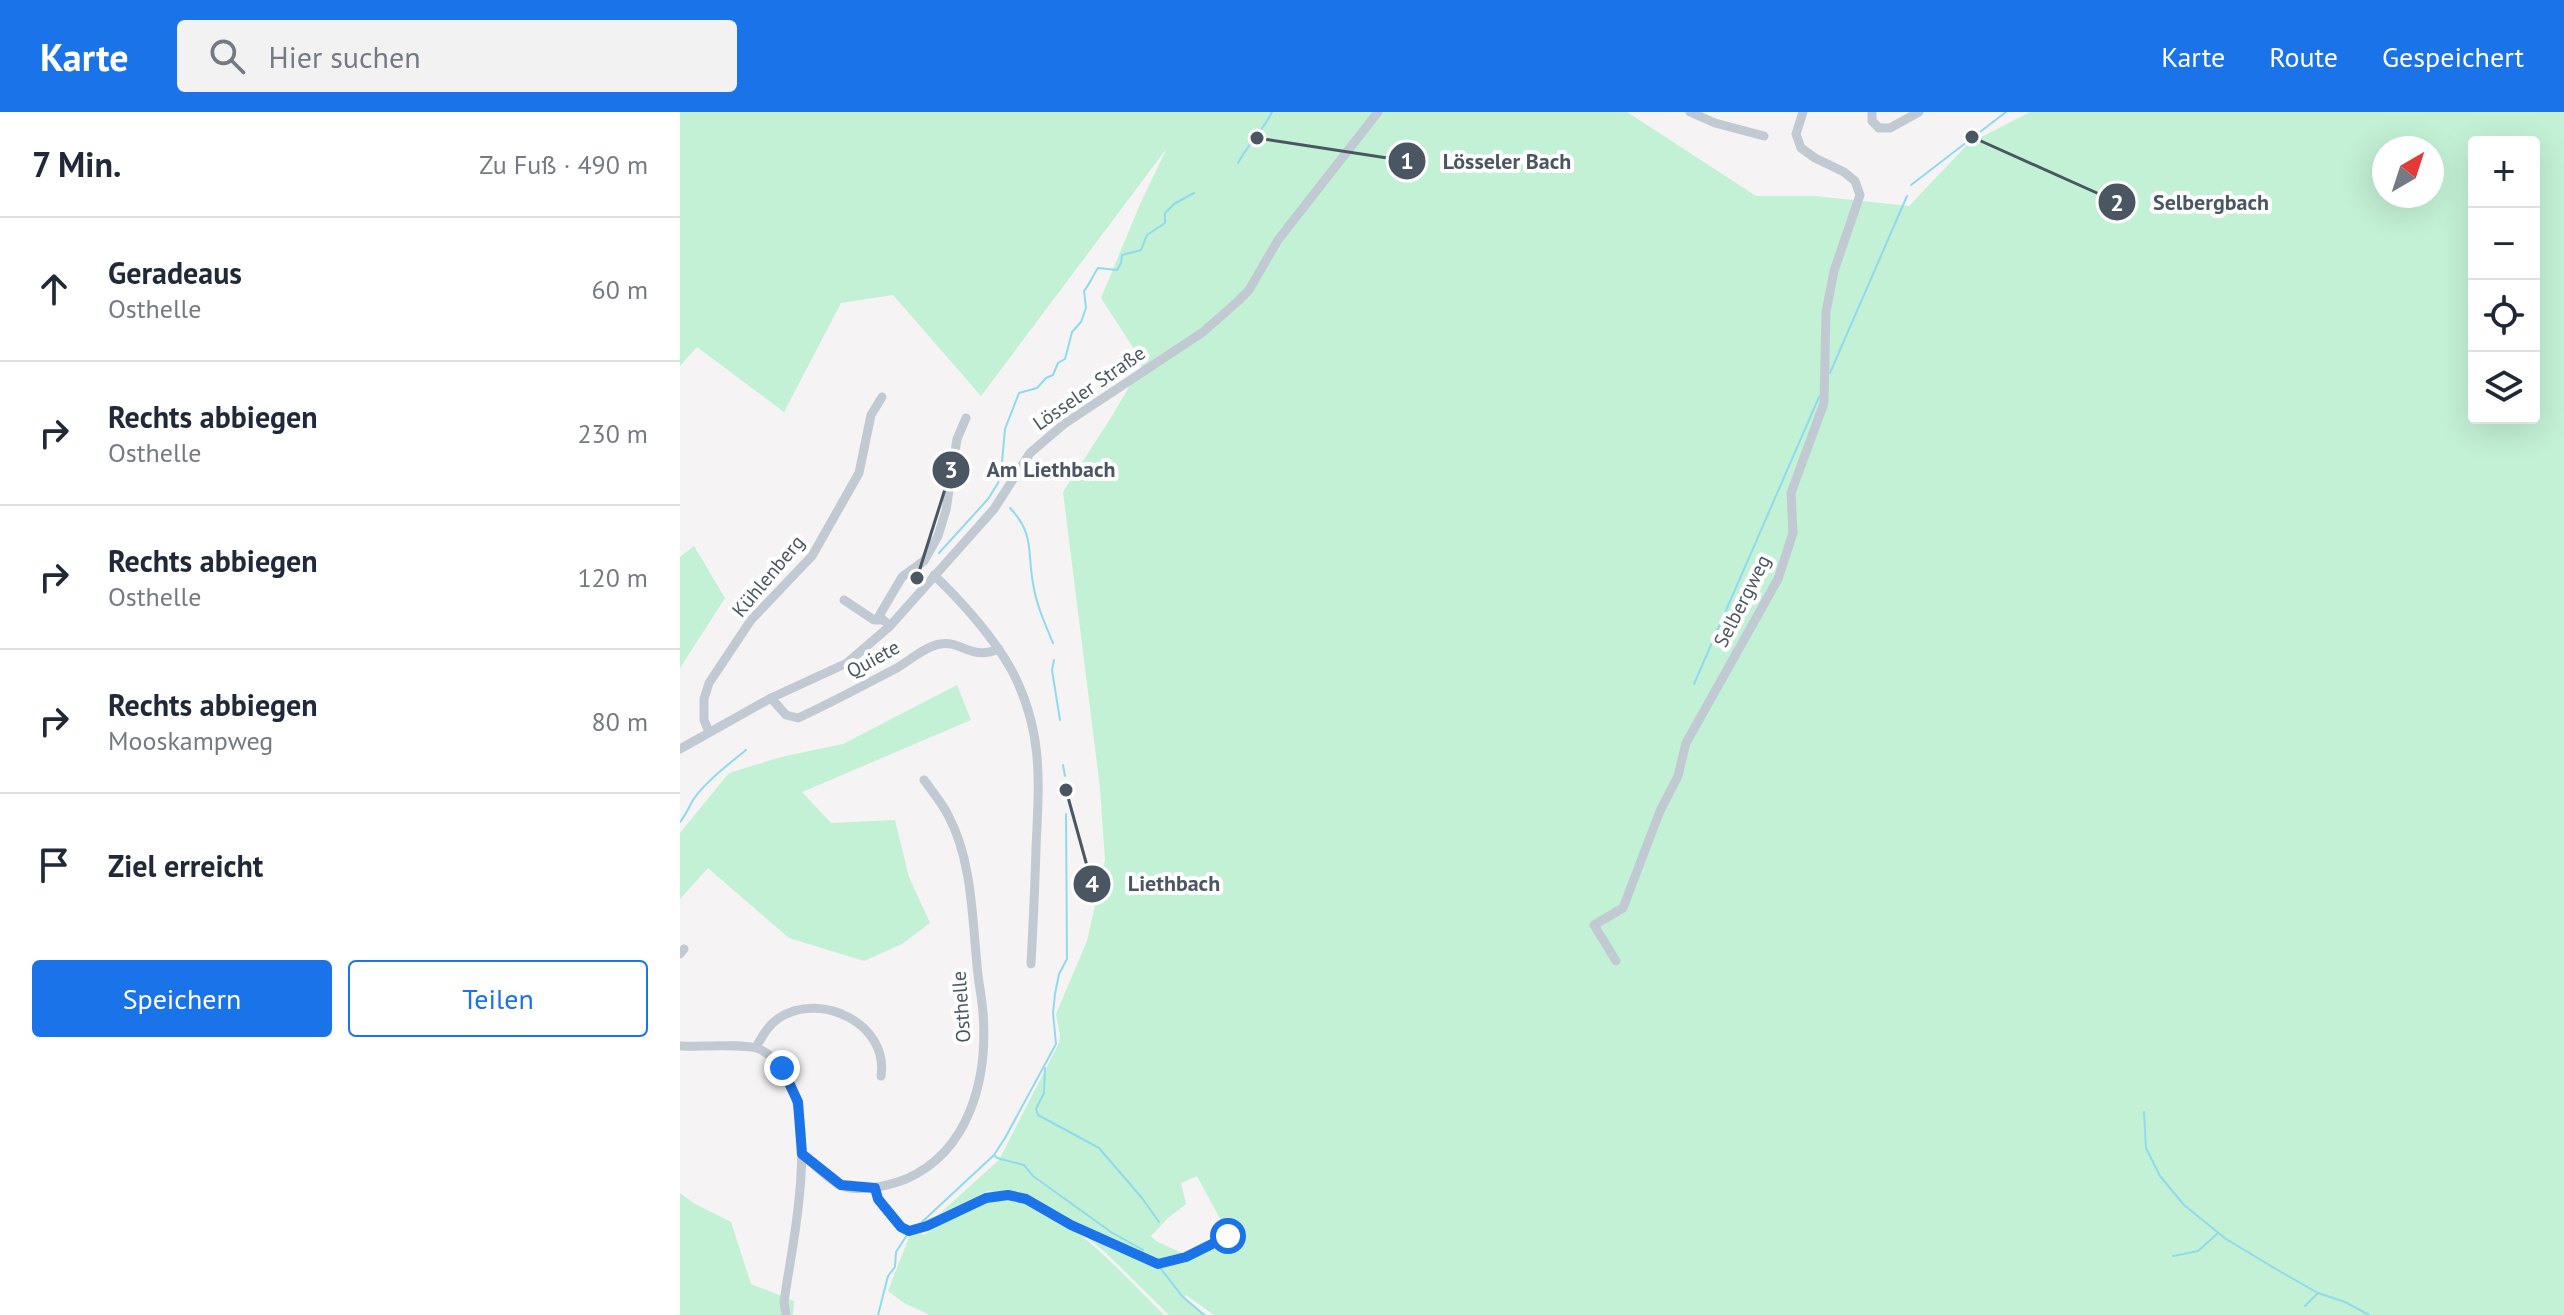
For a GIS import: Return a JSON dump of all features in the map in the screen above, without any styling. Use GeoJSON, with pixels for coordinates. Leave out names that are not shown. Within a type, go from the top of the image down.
{"type":"FeatureCollection","features":[{"type":"Feature","properties":{"kind":"street","name":"Lösseler Straße"},"geometry":{"type":"LineString","coordinates":[[680,749],[771,698],[847,663],[994,509],[1037,445],[1203,332],[1249,290],[1278,240],[1378,112]]}},
{"type":"Feature","properties":{"kind":"street"},"geometry":{"type":"LineString","coordinates":[[1690,112],[1715,123],[1764,136]]}},
{"type":"Feature","properties":{"kind":"street","name":"Selbergweg"},"geometry":{"type":"LineString","coordinates":[[1616,961],[1594,925],[1623,908],[1660,811],[1678,776],[1686,743],[1778,579],[1793,533],[1791,493],[1824,403],[1826,312],[1834,271],[1860,195],[1855,181],[1844,172],[1801,148],[1796,134],[1803,112]]}},
{"type":"Feature","properties":{"kind":"street"},"geometry":{"type":"LineString","coordinates":[[1872,112],[1872,121],[1879,128],[1890,128],[1919,112]]}},
{"type":"Feature","properties":{"kind":"street","name":"Kühlenberg"},"geometry":{"type":"LineString","coordinates":[[709,732],[704,720],[704,699],[709,683],[751,620],[812,556],[859,473],[871,415],[882,397]]}},
{"type":"Feature","properties":{"kind":"street"},"geometry":{"type":"LineString","coordinates":[[886,623],[879,616],[883,606],[902,577],[924,561],[938,536],[946,510],[957,439],[966,418]]}},
{"type":"Feature","properties":{"kind":"street"},"geometry":{"type":"LineString","coordinates":[[934,575],[961,601],[999,649],[1025,701],[1036,740],[1040,783],[1031,964]]}},
{"type":"Feature","properties":{"kind":"street"},"geometry":{"type":"LineString","coordinates":[[844,600],[874,620],[886,623]]}},
{"type":"Feature","properties":{"kind":"street","name":"Quiete"},"geometry":{"type":"LineString","coordinates":[[771,698],[786,715],[798,718],[937,644],[949,644],[973,653],[987,654],[999,649]]}},
{"type":"Feature","properties":{"kind":"street","name":"Osthelle"},"geometry":{"type":"LineString","coordinates":[[802,1154],[841,1185],[875,1188],[896,1183],[923,1171],[943,1155],[965,1124],[976,1096],[982,1065],[983,1016],[971,897],[962,853],[949,816],[924,780]]}},
{"type":"Feature","properties":{"kind":"street"},"geometry":{"type":"LineString","coordinates":[[756,1047],[768,1028],[780,1017],[811,1009],[835,1011],[848,1016],[868,1032],[883,1062],[881,1076]]}},
{"type":"Feature","properties":{"kind":"street"},"geometry":{"type":"LineString","coordinates":[[680,1046],[756,1047],[775,1058],[798,1102],[802,1154],[797,1220],[784,1302],[786,1315]]}},
{"type":"Feature","properties":{"kind":"street"},"geometry":{"type":"LineString","coordinates":[[875,1188],[878,1199],[901,1227],[909,1231],[927,1226],[986,1198],[1008,1195],[1026,1199],[1071,1225],[1158,1264],[1186,1257],[1228,1236]]}},
{"type":"Feature","properties":{"kind":"green space"},"geometry":{"type":"Polygon","coordinates":[[[680,112],[1627,112],[1756,196],[1815,196],[1909,206],[1968,144],[2030,112],[2564,112],[2564,1315],[1214,1315],[1186,1295],[1184,1298],[1207,1315],[1169,1315],[1078,1230],[1157,1266],[1187,1260],[1230,1237],[1197,1176],[1181,1183],[1186,1204],[1151,1236],[1186,1255],[1158,1262],[1071,1223],[1026,1198],[1007,1193],[988,1191],[939,1214],[999,1160],[1059,1043],[1056,1014],[1087,941],[1105,860],[1100,788],[1063,492],[1143,363],[1101,298],[1167,148],[981,396],[893,295],[841,303],[784,412],[697,347],[680,366],[680,112]]]}},
{"type":"Feature","properties":{"kind":"green space"},"geometry":{"type":"Polygon","coordinates":[[[694,546],[725,598],[680,668],[680,557],[694,546]]]}},
{"type":"Feature","properties":{"kind":"green space"},"geometry":{"type":"Polygon","coordinates":[[[957,685],[971,720],[802,792],[831,823],[895,820],[909,877],[930,923],[902,944],[864,961],[789,938],[708,868],[680,899],[680,833],[729,773],[781,757],[843,744],[957,685]]]}},
{"type":"Feature","properties":{"kind":"green space"},"geometry":{"type":"Polygon","coordinates":[[[680,1193],[731,1222],[751,1284],[794,1301],[793,1315],[680,1315],[680,1193]]]}},
{"type":"Feature","properties":{"kind":"green space"},"geometry":{"type":"Polygon","coordinates":[[[1007,1197],[1052,1216],[1093,1245],[1164,1315],[930,1315],[904,1303],[888,1291],[911,1232],[924,1235],[974,1207],[1007,1197]]]}},
{"type":"Feature","properties":{"kind":"waterway"},"geometry":{"type":"LineString","coordinates":[[1238,163],[1272,112]]}},
{"type":"Feature","properties":{"kind":"waterway"},"geometry":{"type":"LineString","coordinates":[[1911,185],[2006,112]]}},
{"type":"Feature","properties":{"kind":"waterway"},"geometry":{"type":"LineString","coordinates":[[939,553],[988,499],[998,483],[1005,429],[1019,393],[1037,388],[1053,375],[1058,363],[1065,359],[1072,332],[1081,322],[1086,308],[1084,291],[1098,268],[1117,270],[1122,255],[1141,250],[1147,235],[1165,223],[1165,213],[1194,193]]}},
{"type":"Feature","properties":{"kind":"waterway"},"geometry":{"type":"LineString","coordinates":[[1830,373],[1907,196]]}},
{"type":"Feature","properties":{"kind":"waterway"},"geometry":{"type":"LineString","coordinates":[[1694,684],[1819,397]]}},
{"type":"Feature","properties":{"kind":"waterway"},"geometry":{"type":"LineString","coordinates":[[1010,508],[1027,535],[1036,599],[1053,643]]}},
{"type":"Feature","properties":{"kind":"waterway"},"geometry":{"type":"LineString","coordinates":[[910,581],[917,572]]}},
{"type":"Feature","properties":{"kind":"waterway"},"geometry":{"type":"LineString","coordinates":[[1054,660],[1052,670],[1060,720]]}},
{"type":"Feature","properties":{"kind":"waterway"},"geometry":{"type":"LineString","coordinates":[[680,822],[704,787],[746,750]]}},
{"type":"Feature","properties":{"kind":"waterway"},"geometry":{"type":"LineString","coordinates":[[1063,765],[1065,776]]}},
{"type":"Feature","properties":{"kind":"waterway"},"geometry":{"type":"LineString","coordinates":[[1065,784],[1066,790]]}},
{"type":"Feature","properties":{"kind":"waterway"},"geometry":{"type":"LineString","coordinates":[[922,1222],[994,1155],[1056,1044],[1055,994],[1059,974],[1067,959],[1066,814]]}},
{"type":"Feature","properties":{"kind":"waterway"},"geometry":{"type":"LineString","coordinates":[[1045,1068],[1044,1093],[1036,1109],[1038,1115],[1099,1148],[1159,1222]]}},
{"type":"Feature","properties":{"kind":"waterway"},"geometry":{"type":"LineString","coordinates":[[2144,1112],[2146,1148],[2160,1176],[2184,1205],[2226,1239],[2281,1272],[2318,1293],[2345,1302],[2369,1315]]}},
{"type":"Feature","properties":{"kind":"waterway"},"geometry":{"type":"LineString","coordinates":[[995,1156],[1024,1165],[1033,1176],[1111,1232],[1143,1250]]}},
{"type":"Feature","properties":{"kind":"waterway"},"geometry":{"type":"LineString","coordinates":[[2173,1256],[2198,1251],[2217,1234]]}},
{"type":"Feature","properties":{"kind":"waterway"},"geometry":{"type":"LineString","coordinates":[[878,1315],[888,1276],[895,1267],[896,1252],[907,1235]]}},
{"type":"Feature","properties":{"kind":"waterway"},"geometry":{"type":"LineString","coordinates":[[1161,1269],[1182,1296],[1204,1315]]}},
{"type":"Feature","properties":{"kind":"waterway"},"geometry":{"type":"LineString","coordinates":[[2305,1306],[2318,1293]]}},
{"type":"Feature","properties":{"kind":"place","name":"Selbergbach"},"geometry":{"type":"Point","coordinates":[1972,137]}},
{"type":"Feature","properties":{"kind":"place","name":"Lösseler Bach"},"geometry":{"type":"Point","coordinates":[1257,138]}},
{"type":"Feature","properties":{"kind":"place","name":"Am Liethbach"},"geometry":{"type":"Point","coordinates":[917,578]}},
{"type":"Feature","properties":{"kind":"place","name":"Liethbach"},"geometry":{"type":"Point","coordinates":[1066,790]}},
{"type":"Feature","properties":{"kind":"route"},"geometry":{"type":"LineString","coordinates":[[782,1068],[798,1102],[802,1154],[841,1185],[875,1188],[878,1199],[901,1227],[909,1231],[927,1226],[986,1198],[1008,1195],[1026,1199],[1071,1225],[1158,1264],[1186,1257],[1228,1236]]}}]}
